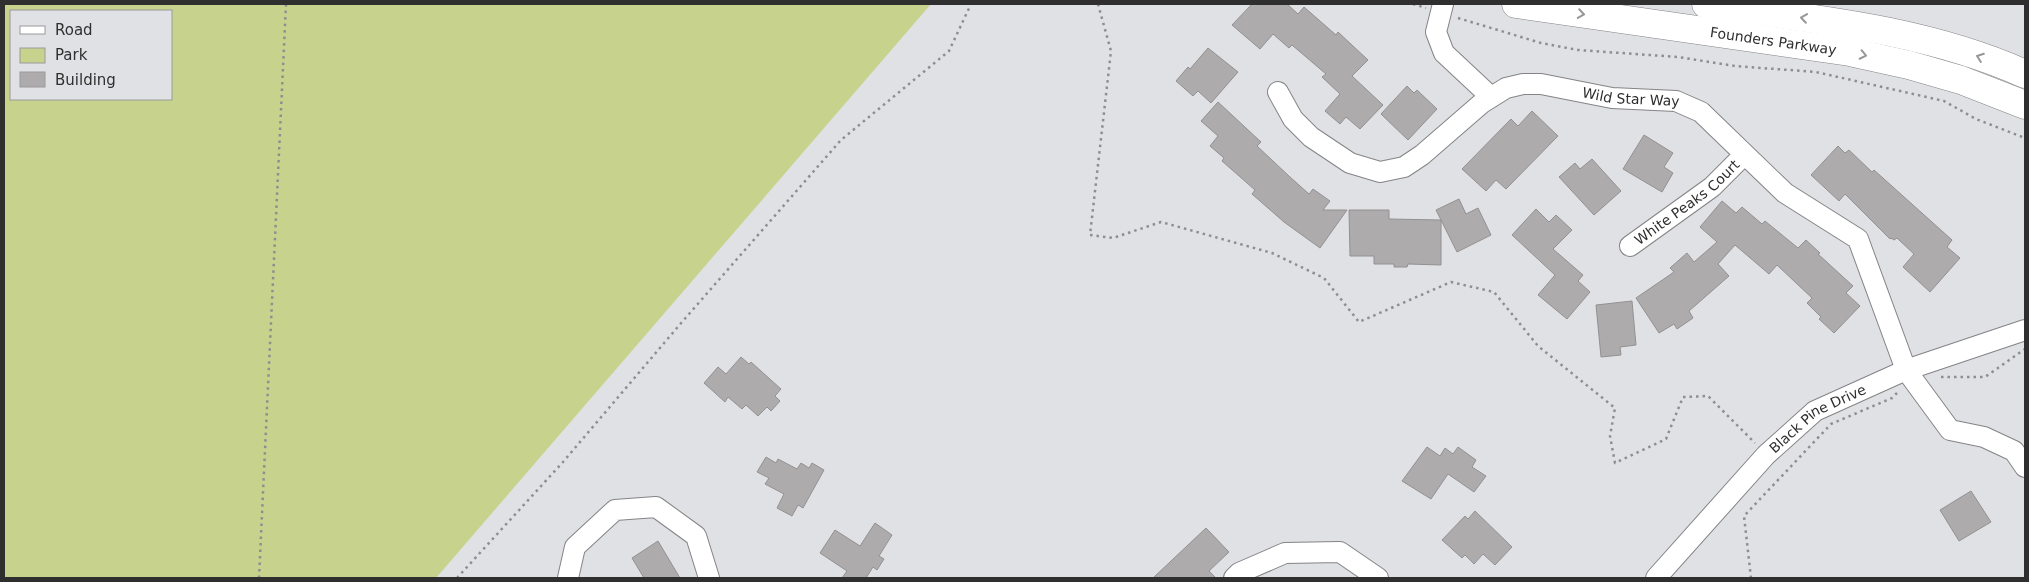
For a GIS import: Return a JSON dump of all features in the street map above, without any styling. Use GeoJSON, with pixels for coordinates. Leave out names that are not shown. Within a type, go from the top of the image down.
{"type":"FeatureCollection","features":[{"type":"Feature","properties":{"kind":"highway","name":"Founders Parkway"},"geometry":{"type":"LineString","coordinates":[[1516,4],[1850,52],[1909,65],[1961,80],[2025,105]]}},
{"type":"Feature","properties":{"kind":"highway","name":"Founders Parkway"},"geometry":{"type":"LineString","coordinates":[[1706,4],[1855,25],[1916,38],[1970,54],[2025,74]]}},
{"type":"Feature","properties":{"kind":"street"},"geometry":{"type":"LineString","coordinates":[[1442,8],[1436,32],[1444,53],[1491,97]]}},
{"type":"Feature","properties":{"kind":"street","name":"Wild Star Way"},"geometry":{"type":"LineString","coordinates":[[1278,92],[1293,119],[1311,137],[1350,162],[1380,172],[1404,167],[1422,155],[1482,103],[1506,88],[1524,84],[1541,84],[1612,98],[1676,101],[1701,112],[1785,194],[1858,239],[1910,376],[1950,430],[1984,437],[2014,451],[2025,467]]}},
{"type":"Feature","properties":{"kind":"street","name":"White Peaks Court"},"geometry":{"type":"LineString","coordinates":[[1630,246],[1712,187],[1744,155]]}},
{"type":"Feature","properties":{"kind":"street","name":"Black Pine Drive"},"geometry":{"type":"LineString","coordinates":[[1656,578],[1766,455],[1815,411],[1910,376],[2025,330]]}},
{"type":"Feature","properties":{"kind":"street"},"geometry":{"type":"LineString","coordinates":[[568,578],[574,547],[616,510],[656,507],[696,536],[709,578]]}},
{"type":"Feature","properties":{"kind":"street"},"geometry":{"type":"LineString","coordinates":[[1234,578],[1285,553],[1340,552],[1378,578]]}},
{"type":"Feature","properties":{"kind":"path"},"geometry":{"type":"LineString","coordinates":[[259,578],[286,4]]}},
{"type":"Feature","properties":{"kind":"path"},"geometry":{"type":"LineString","coordinates":[[456,578],[563,462],[841,140],[949,51],[971,4]]}},
{"type":"Feature","properties":{"kind":"path"},"geometry":{"type":"LineString","coordinates":[[1098,4],[1111,51],[1090,235],[1113,238],[1160,222],[1272,253],[1324,278],[1359,322],[1450,282],[1494,292],[1538,346],[1615,408],[1610,436],[1615,463],[1666,439],[1683,397],[1708,396],[1766,455]]}},
{"type":"Feature","properties":{"kind":"path"},"geometry":{"type":"LineString","coordinates":[[1413,4],[1442,8],[1540,42],[1578,50],[1678,57],[1736,66],[1816,72],[1944,102],[1976,119],[2025,138]]}},
{"type":"Feature","properties":{"kind":"path"},"geometry":{"type":"LineString","coordinates":[[1751,578],[1744,516],[1831,424],[1892,398],[1903,387],[1910,376],[1985,376],[2025,349]]}},
{"type":"Feature","properties":{"kind":"green space"},"geometry":{"type":"Polygon","coordinates":[[[4,4],[931,4],[436,578],[4,578],[4,4]]]}},
{"type":"Feature","properties":{"kind":"building"},"geometry":{"type":"Polygon","coordinates":[[[1252,4],[1287,4],[1298,14],[1304,7],[1336,35],[1338,32],[1368,60],[1352,76],[1383,105],[1360,129],[1346,117],[1340,124],[1325,111],[1340,94],[1322,77],[1326,74],[1292,45],[1289,48],[1273,34],[1260,49],[1232,25],[1252,4]]]}},
{"type":"Feature","properties":{"kind":"building"},"geometry":{"type":"Polygon","coordinates":[[[1208,48],[1238,72],[1211,103],[1198,91],[1193,96],[1176,81],[1188,67],[1190,69],[1208,48]]]}},
{"type":"Feature","properties":{"kind":"building"},"geometry":{"type":"Polygon","coordinates":[[[1407,86],[1414,93],[1417,90],[1437,109],[1408,140],[1381,114],[1407,86]]]}},
{"type":"Feature","properties":{"kind":"building"},"geometry":{"type":"Polygon","coordinates":[[[1218,102],[1261,142],[1257,146],[1309,194],[1313,189],[1330,201],[1323,210],[1347,210],[1320,248],[1284,222],[1252,194],[1255,190],[1222,161],[1224,158],[1210,146],[1218,136],[1201,121],[1218,102]]]}},
{"type":"Feature","properties":{"kind":"building"},"geometry":{"type":"Polygon","coordinates":[[[1532,111],[1558,136],[1506,189],[1496,180],[1486,191],[1462,169],[1511,119],[1518,126],[1532,111]]]}},
{"type":"Feature","properties":{"kind":"building"},"geometry":{"type":"Polygon","coordinates":[[[1644,135],[1673,153],[1664,167],[1673,173],[1662,192],[1623,169],[1644,135]]]}},
{"type":"Feature","properties":{"kind":"building"},"geometry":{"type":"Polygon","coordinates":[[[1838,146],[1845,153],[1849,150],[1872,172],[1874,170],[1952,240],[1947,247],[1960,258],[1930,292],[1903,267],[1914,254],[1897,238],[1894,240],[1890,239],[1845,194],[1839,201],[1811,175],[1838,146]]]}},
{"type":"Feature","properties":{"kind":"building"},"geometry":{"type":"Polygon","coordinates":[[[1592,159],[1621,191],[1594,215],[1559,177],[1575,163],[1580,169],[1592,159]]]}},
{"type":"Feature","properties":{"kind":"building"},"geometry":{"type":"Polygon","coordinates":[[[1459,199],[1466,214],[1478,208],[1491,235],[1457,252],[1436,210],[1459,199]]]}},
{"type":"Feature","properties":{"kind":"building"},"geometry":{"type":"Polygon","coordinates":[[[1722,201],[1736,213],[1742,207],[1762,224],[1765,221],[1798,248],[1806,240],[1820,253],[1818,254],[1853,286],[1846,293],[1860,306],[1834,333],[1819,319],[1821,317],[1807,303],[1812,298],[1777,265],[1769,274],[1735,245],[1718,264],[1729,276],[1689,311],[1693,318],[1677,329],[1674,324],[1659,333],[1636,298],[1674,272],[1670,268],[1687,253],[1694,262],[1717,242],[1700,227],[1722,201]]]}},
{"type":"Feature","properties":{"kind":"building"},"geometry":{"type":"Polygon","coordinates":[[[1536,209],[1549,222],[1556,215],[1572,230],[1553,249],[1583,275],[1578,281],[1590,292],[1567,319],[1538,295],[1555,275],[1512,235],[1536,209]]]}},
{"type":"Feature","properties":{"kind":"building"},"geometry":{"type":"Polygon","coordinates":[[[1349,210],[1389,210],[1389,219],[1441,220],[1441,265],[1408,264],[1407,267],[1394,267],[1394,264],[1374,264],[1374,256],[1350,256],[1349,210]]]}},
{"type":"Feature","properties":{"kind":"building"},"geometry":{"type":"Polygon","coordinates":[[[1632,301],[1636,345],[1620,347],[1621,355],[1601,357],[1596,305],[1632,301]]]}},
{"type":"Feature","properties":{"kind":"building"},"geometry":{"type":"Polygon","coordinates":[[[741,357],[749,364],[751,362],[781,389],[775,396],[780,401],[771,411],[767,407],[758,416],[746,405],[742,409],[728,397],[725,402],[704,383],[718,367],[726,374],[741,357]]]}},
{"type":"Feature","properties":{"kind":"building"},"geometry":{"type":"Polygon","coordinates":[[[1427,447],[1440,456],[1445,448],[1453,454],[1458,447],[1476,460],[1472,467],[1486,476],[1474,492],[1448,474],[1431,499],[1402,481],[1427,447]]]}},
{"type":"Feature","properties":{"kind":"building"},"geometry":{"type":"Polygon","coordinates":[[[766,457],[776,463],[778,459],[797,469],[801,463],[809,468],[812,463],[824,470],[803,508],[798,505],[792,516],[777,508],[784,494],[765,484],[769,478],[757,472],[766,457]]]}},
{"type":"Feature","properties":{"kind":"building"},"geometry":{"type":"Polygon","coordinates":[[[1971,491],[1991,522],[1959,541],[1940,510],[1971,491]]]}},
{"type":"Feature","properties":{"kind":"building"},"geometry":{"type":"Polygon","coordinates":[[[1475,511],[1512,547],[1495,565],[1483,554],[1474,564],[1465,555],[1462,558],[1442,540],[1465,516],[1468,519],[1475,511]]]}},
{"type":"Feature","properties":{"kind":"building"},"geometry":{"type":"Polygon","coordinates":[[[875,523],[892,535],[879,556],[884,559],[877,570],[873,567],[866,578],[842,578],[847,571],[820,553],[835,530],[860,546],[875,523]]]}},
{"type":"Feature","properties":{"kind":"building"},"geometry":{"type":"Polygon","coordinates":[[[1206,528],[1229,552],[1209,571],[1216,578],[1153,578],[1206,528]]]}},
{"type":"Feature","properties":{"kind":"building"},"geometry":{"type":"Polygon","coordinates":[[[658,541],[680,578],[644,578],[632,558],[658,541]]]}}]}
